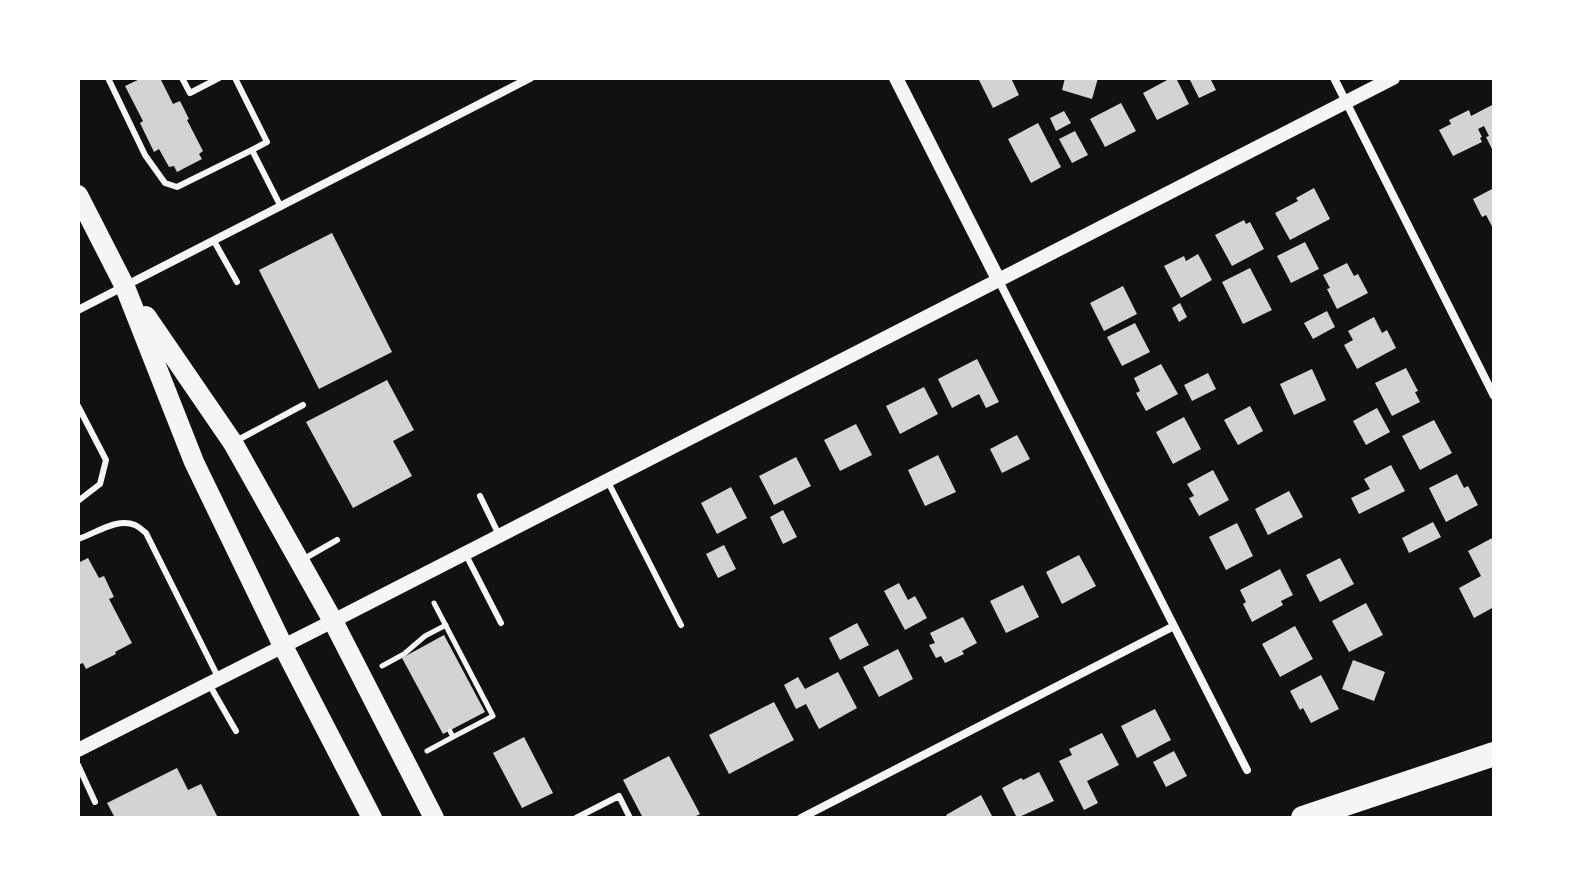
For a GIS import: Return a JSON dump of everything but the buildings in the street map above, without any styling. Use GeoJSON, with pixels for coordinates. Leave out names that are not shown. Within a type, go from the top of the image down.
{"type":"FeatureCollection","features":[{"type":"Feature","properties":{"kind":"highway"},"geometry":{"type":"LineString","coordinates":[[1303,818],[1494,754]]}},
{"type":"Feature","properties":{"kind":"main road"},"geometry":{"type":"LineString","coordinates":[[78,195],[84,224],[233,443],[333,621],[434,818]]}},
{"type":"Feature","properties":{"kind":"main road"},"geometry":{"type":"LineString","coordinates":[[125,287],[194,462],[283,646],[372,818]]}},
{"type":"Feature","properties":{"kind":"street"},"geometry":{"type":"LineString","coordinates":[[78,310],[530,78]]}},
{"type":"Feature","properties":{"kind":"street"},"geometry":{"type":"LineString","coordinates":[[896,78],[1247,770]]}},
{"type":"Feature","properties":{"kind":"street"},"geometry":{"type":"LineString","coordinates":[[1334,78],[1494,396]]}},
{"type":"Feature","properties":{"kind":"street"},"geometry":{"type":"LineString","coordinates":[[78,750],[1393,78]]}},
{"type":"Feature","properties":{"kind":"street"},"geometry":{"type":"LineString","coordinates":[[801,818],[1174,626]]}},
{"type":"Feature","properties":{"kind":"lane"},"geometry":{"type":"LineString","coordinates":[[108,78],[145,155],[165,183],[177,187],[267,142],[235,78]]}},
{"type":"Feature","properties":{"kind":"lane"},"geometry":{"type":"LineString","coordinates":[[182,78],[190,93],[219,78]]}},
{"type":"Feature","properties":{"kind":"lane"},"geometry":{"type":"LineString","coordinates":[[252,150],[281,207]]}},
{"type":"Feature","properties":{"kind":"lane"},"geometry":{"type":"LineString","coordinates":[[214,241],[237,282]]}},
{"type":"Feature","properties":{"kind":"lane"},"geometry":{"type":"LineString","coordinates":[[233,443],[303,405]]}},
{"type":"Feature","properties":{"kind":"lane"},"geometry":{"type":"LineString","coordinates":[[78,406],[106,460],[100,484],[78,501]]}},
{"type":"Feature","properties":{"kind":"lane"},"geometry":{"type":"LineString","coordinates":[[607,480],[681,625]]}},
{"type":"Feature","properties":{"kind":"lane"},"geometry":{"type":"LineString","coordinates":[[480,496],[499,535]]}},
{"type":"Feature","properties":{"kind":"lane"},"geometry":{"type":"LineString","coordinates":[[78,539],[114,524],[134,524],[146,533],[236,731]]}},
{"type":"Feature","properties":{"kind":"lane"},"geometry":{"type":"LineString","coordinates":[[78,547],[94,534]]}},
{"type":"Feature","properties":{"kind":"lane"},"geometry":{"type":"LineString","coordinates":[[299,562],[337,540]]}},
{"type":"Feature","properties":{"kind":"lane"},"geometry":{"type":"LineString","coordinates":[[465,553],[501,623]]}},
{"type":"Feature","properties":{"kind":"lane"},"geometry":{"type":"LineString","coordinates":[[78,765],[95,802]]}},
{"type":"Feature","properties":{"kind":"lane"},"geometry":{"type":"LineString","coordinates":[[576,818],[619,796],[630,818]]}},
{"type":"Feature","properties":{"kind":"path"},"geometry":{"type":"LineString","coordinates":[[427,751],[452,734],[493,716],[452,643],[434,603]]}},
{"type":"Feature","properties":{"kind":"path"},"geometry":{"type":"LineString","coordinates":[[382,666],[446,625]]}}]}
